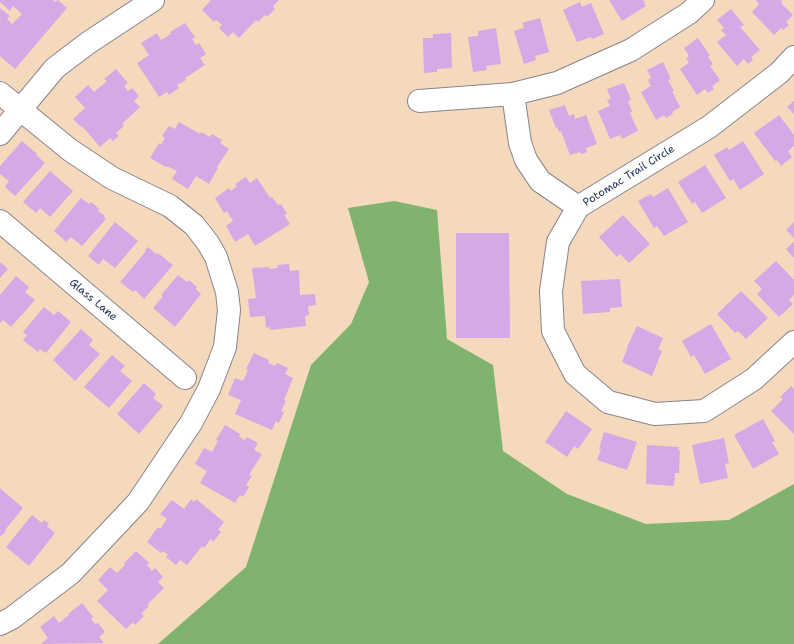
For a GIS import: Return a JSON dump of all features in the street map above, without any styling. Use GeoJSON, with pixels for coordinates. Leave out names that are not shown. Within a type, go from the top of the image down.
{"type":"FeatureCollection","features":[{"type":"Feature","properties":{"kind":"street"},"geometry":{"type":"LineString","coordinates":[[0,134],[55,68],[88,43],[153,0]]}},
{"type":"Feature","properties":{"kind":"street"},"geometry":{"type":"LineString","coordinates":[[419,100],[514,94],[558,83],[631,50],[689,13],[703,0]]}},
{"type":"Feature","properties":{"kind":"street","name":"Potomac Trail Circle"},"geometry":{"type":"LineString","coordinates":[[794,58],[779,73],[709,127],[578,207],[558,242],[551,291],[553,331],[575,374],[608,402],[655,414],[704,411],[754,379],[794,342]]}},
{"type":"Feature","properties":{"kind":"street"},"geometry":{"type":"LineString","coordinates":[[0,93],[70,150],[112,178],[170,206],[194,225],[208,243],[216,257],[227,292],[230,310],[225,347],[209,389],[191,423],[138,502],[71,573],[12,618],[0,624]]}},
{"type":"Feature","properties":{"kind":"street"},"geometry":{"type":"LineString","coordinates":[[514,94],[520,143],[526,160],[540,181],[578,207]]}},
{"type":"Feature","properties":{"kind":"street","name":"Glass Lane"},"geometry":{"type":"LineString","coordinates":[[0,221],[186,378]]}},
{"type":"Feature","properties":{"kind":"green space"},"geometry":{"type":"Polygon","coordinates":[[[394,201],[437,210],[447,339],[493,365],[503,451],[567,494],[646,524],[729,520],[794,484],[794,644],[158,644],[246,567],[311,365],[351,324],[369,282],[348,208],[394,201]]]}},
{"type":"Feature","properties":{"kind":"building"},"geometry":{"type":"Polygon","coordinates":[[[0,0],[53,0],[55,2],[58,0],[67,8],[15,69],[0,56],[0,8],[10,16],[7,19],[12,24],[22,14],[13,6],[10,11],[0,2],[0,0]]]}},
{"type":"Feature","properties":{"kind":"building"},"geometry":{"type":"Polygon","coordinates":[[[211,0],[279,0],[273,6],[275,9],[267,17],[265,15],[258,22],[256,20],[239,38],[233,32],[228,37],[219,28],[222,25],[216,20],[214,22],[202,10],[211,0]]]}},
{"type":"Feature","properties":{"kind":"building"},"geometry":{"type":"Polygon","coordinates":[[[609,0],[643,0],[646,6],[622,21],[609,0]]]}},
{"type":"Feature","properties":{"kind":"building"},"geometry":{"type":"Polygon","coordinates":[[[756,0],[781,0],[781,3],[793,15],[786,22],[789,25],[783,30],[781,28],[774,35],[752,12],[759,4],[756,0]]]}},
{"type":"Feature","properties":{"kind":"building"},"geometry":{"type":"Polygon","coordinates":[[[580,2],[582,7],[591,3],[604,34],[592,39],[591,37],[577,42],[563,10],[580,2]]]}},
{"type":"Feature","properties":{"kind":"building"},"geometry":{"type":"Polygon","coordinates":[[[731,9],[744,25],[740,27],[760,50],[751,57],[753,60],[748,64],[744,59],[737,66],[717,42],[726,35],[721,30],[724,28],[717,20],[731,9]]]}},
{"type":"Feature","properties":{"kind":"building"},"geometry":{"type":"Polygon","coordinates":[[[540,18],[549,52],[535,56],[536,60],[524,64],[514,31],[524,28],[522,23],[540,18]]]}},
{"type":"Feature","properties":{"kind":"building"},"geometry":{"type":"Polygon","coordinates":[[[185,23],[195,37],[192,39],[196,45],[199,43],[206,54],[200,58],[205,65],[185,78],[186,80],[177,85],[179,88],[169,95],[167,92],[159,97],[137,63],[149,55],[141,43],[157,33],[161,40],[171,34],[170,32],[185,23]]]}},
{"type":"Feature","properties":{"kind":"building"},"geometry":{"type":"Polygon","coordinates":[[[496,28],[501,64],[486,66],[487,70],[473,72],[468,37],[478,36],[478,31],[496,28]]]}},
{"type":"Feature","properties":{"kind":"building"},"geometry":{"type":"Polygon","coordinates":[[[451,33],[452,68],[437,69],[437,72],[424,73],[423,38],[433,38],[433,34],[451,33]]]}},
{"type":"Feature","properties":{"kind":"building"},"geometry":{"type":"Polygon","coordinates":[[[698,38],[710,56],[708,57],[713,64],[710,66],[720,80],[712,86],[714,89],[708,93],[705,89],[697,95],[680,69],[689,63],[686,58],[689,56],[684,48],[698,38]]]}},
{"type":"Feature","properties":{"kind":"building"},"geometry":{"type":"Polygon","coordinates":[[[663,62],[671,79],[668,80],[674,91],[672,91],[680,107],[666,118],[664,115],[656,120],[641,92],[651,86],[648,80],[651,78],[647,70],[663,62]]]}},
{"type":"Feature","properties":{"kind":"building"},"geometry":{"type":"Polygon","coordinates":[[[116,69],[128,83],[124,86],[128,91],[132,88],[139,96],[134,101],[140,107],[122,124],[124,126],[116,133],[119,136],[113,141],[110,138],[100,147],[82,126],[81,127],[73,119],[85,108],[75,97],[88,85],[94,92],[107,81],[104,79],[116,69]]]}},
{"type":"Feature","properties":{"kind":"building"},"geometry":{"type":"Polygon","coordinates":[[[624,83],[631,100],[628,101],[632,112],[630,113],[638,131],[622,139],[620,135],[610,139],[598,111],[610,106],[607,100],[611,99],[607,89],[624,83]]]}},
{"type":"Feature","properties":{"kind":"building"},"geometry":{"type":"Polygon","coordinates":[[[794,101],[794,114],[787,107],[794,101]]]}},
{"type":"Feature","properties":{"kind":"building"},"geometry":{"type":"Polygon","coordinates":[[[565,105],[569,116],[574,114],[575,119],[586,115],[597,144],[586,148],[587,152],[581,154],[580,152],[570,155],[561,131],[559,132],[557,127],[556,128],[549,110],[565,105]]]}},
{"type":"Feature","properties":{"kind":"building"},"geometry":{"type":"Polygon","coordinates":[[[779,115],[794,135],[794,146],[788,151],[792,157],[781,166],[777,160],[775,161],[754,133],[779,115]]]}},
{"type":"Feature","properties":{"kind":"building"},"geometry":{"type":"Polygon","coordinates":[[[179,122],[200,134],[201,132],[210,137],[212,134],[222,140],[220,143],[229,149],[217,167],[218,168],[209,184],[196,176],[188,189],[172,179],[177,171],[150,158],[159,143],[161,145],[165,138],[162,136],[169,126],[175,129],[179,122]]]}},
{"type":"Feature","properties":{"kind":"building"},"geometry":{"type":"Polygon","coordinates":[[[22,141],[45,163],[15,196],[5,187],[9,181],[0,174],[0,166],[22,141]]]}},
{"type":"Feature","properties":{"kind":"building"},"geometry":{"type":"Polygon","coordinates":[[[743,141],[764,174],[740,190],[733,179],[730,181],[714,155],[727,147],[729,150],[743,141]]]}},
{"type":"Feature","properties":{"kind":"building"},"geometry":{"type":"Polygon","coordinates":[[[705,165],[726,198],[702,213],[695,202],[692,204],[678,182],[705,165]]]}},
{"type":"Feature","properties":{"kind":"building"},"geometry":{"type":"Polygon","coordinates":[[[50,171],[73,191],[50,217],[40,208],[36,213],[23,202],[50,171]]]}},
{"type":"Feature","properties":{"kind":"building"},"geometry":{"type":"Polygon","coordinates":[[[246,177],[250,183],[257,178],[270,198],[272,197],[278,205],[281,204],[287,214],[284,215],[290,224],[255,246],[248,234],[235,242],[226,226],[233,221],[227,211],[224,213],[215,198],[229,188],[231,191],[237,186],[235,184],[246,177]]]}},
{"type":"Feature","properties":{"kind":"building"},"geometry":{"type":"Polygon","coordinates":[[[668,188],[688,222],[664,236],[657,226],[654,228],[638,201],[651,194],[653,197],[668,188]]]}},
{"type":"Feature","properties":{"kind":"building"},"geometry":{"type":"Polygon","coordinates":[[[81,198],[89,204],[91,202],[99,209],[98,211],[105,216],[104,217],[106,219],[82,246],[71,237],[66,242],[54,231],[81,198]]]}},
{"type":"Feature","properties":{"kind":"building"},"geometry":{"type":"Polygon","coordinates":[[[623,215],[650,244],[629,263],[620,254],[617,257],[599,237],[623,215]]]}},
{"type":"Feature","properties":{"kind":"building"},"geometry":{"type":"Polygon","coordinates":[[[115,222],[138,241],[115,268],[103,259],[99,265],[88,256],[115,222]]]}},
{"type":"Feature","properties":{"kind":"building"},"geometry":{"type":"Polygon","coordinates":[[[794,222],[794,238],[786,230],[794,222]]]}},
{"type":"Feature","properties":{"kind":"building"},"geometry":{"type":"Polygon","coordinates":[[[456,233],[509,233],[510,338],[456,338],[456,233]]]}},
{"type":"Feature","properties":{"kind":"building"},"geometry":{"type":"Polygon","coordinates":[[[794,242],[794,258],[786,249],[794,242]]]}},
{"type":"Feature","properties":{"kind":"building"},"geometry":{"type":"Polygon","coordinates":[[[148,247],[173,265],[144,299],[135,290],[133,292],[120,282],[148,247]]]}},
{"type":"Feature","properties":{"kind":"building"},"geometry":{"type":"Polygon","coordinates":[[[776,261],[794,280],[794,295],[789,300],[793,304],[779,317],[757,294],[762,289],[754,281],[776,261]]]}},
{"type":"Feature","properties":{"kind":"building"},"geometry":{"type":"Polygon","coordinates":[[[0,262],[8,269],[0,278],[0,262]]]}},
{"type":"Feature","properties":{"kind":"building"},"geometry":{"type":"Polygon","coordinates":[[[289,264],[290,271],[299,270],[300,295],[315,294],[316,305],[308,306],[309,315],[305,316],[306,326],[270,330],[270,327],[266,328],[265,316],[250,317],[248,299],[256,298],[252,268],[269,267],[269,269],[278,268],[277,265],[289,264]]]}},
{"type":"Feature","properties":{"kind":"building"},"geometry":{"type":"Polygon","coordinates":[[[178,275],[187,282],[189,280],[197,287],[196,289],[201,294],[175,327],[153,308],[163,296],[161,295],[178,275]]]}},
{"type":"Feature","properties":{"kind":"building"},"geometry":{"type":"Polygon","coordinates":[[[16,276],[29,287],[25,292],[35,300],[11,327],[3,320],[0,323],[0,295],[16,276]]]}},
{"type":"Feature","properties":{"kind":"building"},"geometry":{"type":"Polygon","coordinates":[[[620,279],[622,307],[610,308],[610,312],[583,314],[581,281],[620,279]]]}},
{"type":"Feature","properties":{"kind":"building"},"geometry":{"type":"Polygon","coordinates":[[[741,291],[768,318],[746,339],[738,331],[735,333],[717,314],[741,291]]]}},
{"type":"Feature","properties":{"kind":"building"},"geometry":{"type":"Polygon","coordinates":[[[44,307],[54,315],[58,311],[71,322],[46,353],[40,349],[38,352],[23,340],[27,335],[23,332],[44,307]]]}},
{"type":"Feature","properties":{"kind":"building"},"geometry":{"type":"Polygon","coordinates":[[[711,324],[731,359],[705,374],[694,355],[691,357],[682,341],[711,324]]]}},
{"type":"Feature","properties":{"kind":"building"},"geometry":{"type":"Polygon","coordinates":[[[637,326],[663,338],[658,349],[662,351],[652,376],[622,362],[637,326]]]}},
{"type":"Feature","properties":{"kind":"building"},"geometry":{"type":"Polygon","coordinates":[[[81,329],[93,340],[89,345],[100,354],[75,381],[53,360],[81,329]]]}},
{"type":"Feature","properties":{"kind":"building"},"geometry":{"type":"Polygon","coordinates":[[[254,353],[269,360],[268,363],[275,366],[277,363],[288,368],[285,374],[293,378],[284,400],[286,401],[281,411],[284,412],[279,423],[276,421],[272,430],[235,414],[241,400],[228,395],[235,378],[243,381],[248,370],[246,369],[254,353]]]}},
{"type":"Feature","properties":{"kind":"building"},"geometry":{"type":"Polygon","coordinates":[[[112,355],[125,366],[120,371],[132,381],[109,408],[84,387],[112,355]]]}},
{"type":"Feature","properties":{"kind":"building"},"geometry":{"type":"Polygon","coordinates":[[[144,383],[156,394],[153,398],[163,406],[139,434],[117,414],[144,383]]]}},
{"type":"Feature","properties":{"kind":"building"},"geometry":{"type":"Polygon","coordinates":[[[791,386],[794,389],[794,434],[771,411],[783,399],[780,397],[791,386]]]}},
{"type":"Feature","properties":{"kind":"building"},"geometry":{"type":"Polygon","coordinates":[[[566,411],[592,429],[578,449],[574,446],[567,457],[545,442],[566,411]]]}},
{"type":"Feature","properties":{"kind":"building"},"geometry":{"type":"Polygon","coordinates":[[[763,419],[775,441],[772,442],[779,454],[753,469],[734,435],[763,419]]]}},
{"type":"Feature","properties":{"kind":"building"},"geometry":{"type":"Polygon","coordinates":[[[225,425],[240,434],[239,437],[245,440],[247,437],[258,443],[254,450],[262,454],[249,475],[252,476],[246,485],[249,487],[243,497],[240,495],[235,503],[200,483],[207,471],[195,464],[204,448],[212,452],[218,441],[216,440],[225,425]]]}},
{"type":"Feature","properties":{"kind":"building"},"geometry":{"type":"Polygon","coordinates":[[[604,432],[637,442],[627,470],[597,460],[601,449],[599,449],[604,432]]]}},
{"type":"Feature","properties":{"kind":"building"},"geometry":{"type":"Polygon","coordinates":[[[724,438],[729,463],[725,464],[728,478],[700,484],[692,445],[724,438]]]}},
{"type":"Feature","properties":{"kind":"building"},"geometry":{"type":"Polygon","coordinates":[[[647,445],[679,447],[679,473],[675,473],[674,486],[646,484],[647,445]]]}},
{"type":"Feature","properties":{"kind":"building"},"geometry":{"type":"Polygon","coordinates":[[[0,488],[23,508],[1,536],[0,535],[0,488]]]}},
{"type":"Feature","properties":{"kind":"building"},"geometry":{"type":"Polygon","coordinates":[[[191,499],[194,502],[196,499],[224,522],[218,530],[221,532],[213,542],[211,539],[204,548],[202,546],[187,565],[180,560],[176,565],[166,557],[168,555],[163,551],[161,553],[147,542],[158,527],[160,529],[167,519],[160,514],[172,500],[184,509],[191,499]]]}},
{"type":"Feature","properties":{"kind":"building"},"geometry":{"type":"Polygon","coordinates":[[[32,515],[42,523],[44,520],[49,524],[47,526],[55,533],[29,566],[6,547],[32,515]]]}},
{"type":"Feature","properties":{"kind":"building"},"geometry":{"type":"Polygon","coordinates":[[[136,551],[149,563],[147,565],[152,571],[155,568],[163,577],[158,582],[164,588],[147,605],[149,606],[141,614],[144,616],[135,625],[133,622],[126,629],[97,601],[108,590],[98,580],[110,567],[117,573],[125,565],[124,563],[136,551]]]}},
{"type":"Feature","properties":{"kind":"building"},"geometry":{"type":"Polygon","coordinates":[[[82,603],[93,617],[91,619],[95,624],[98,623],[105,632],[99,637],[104,643],[41,644],[48,638],[40,627],[54,616],[59,623],[82,603]]]}}]}
